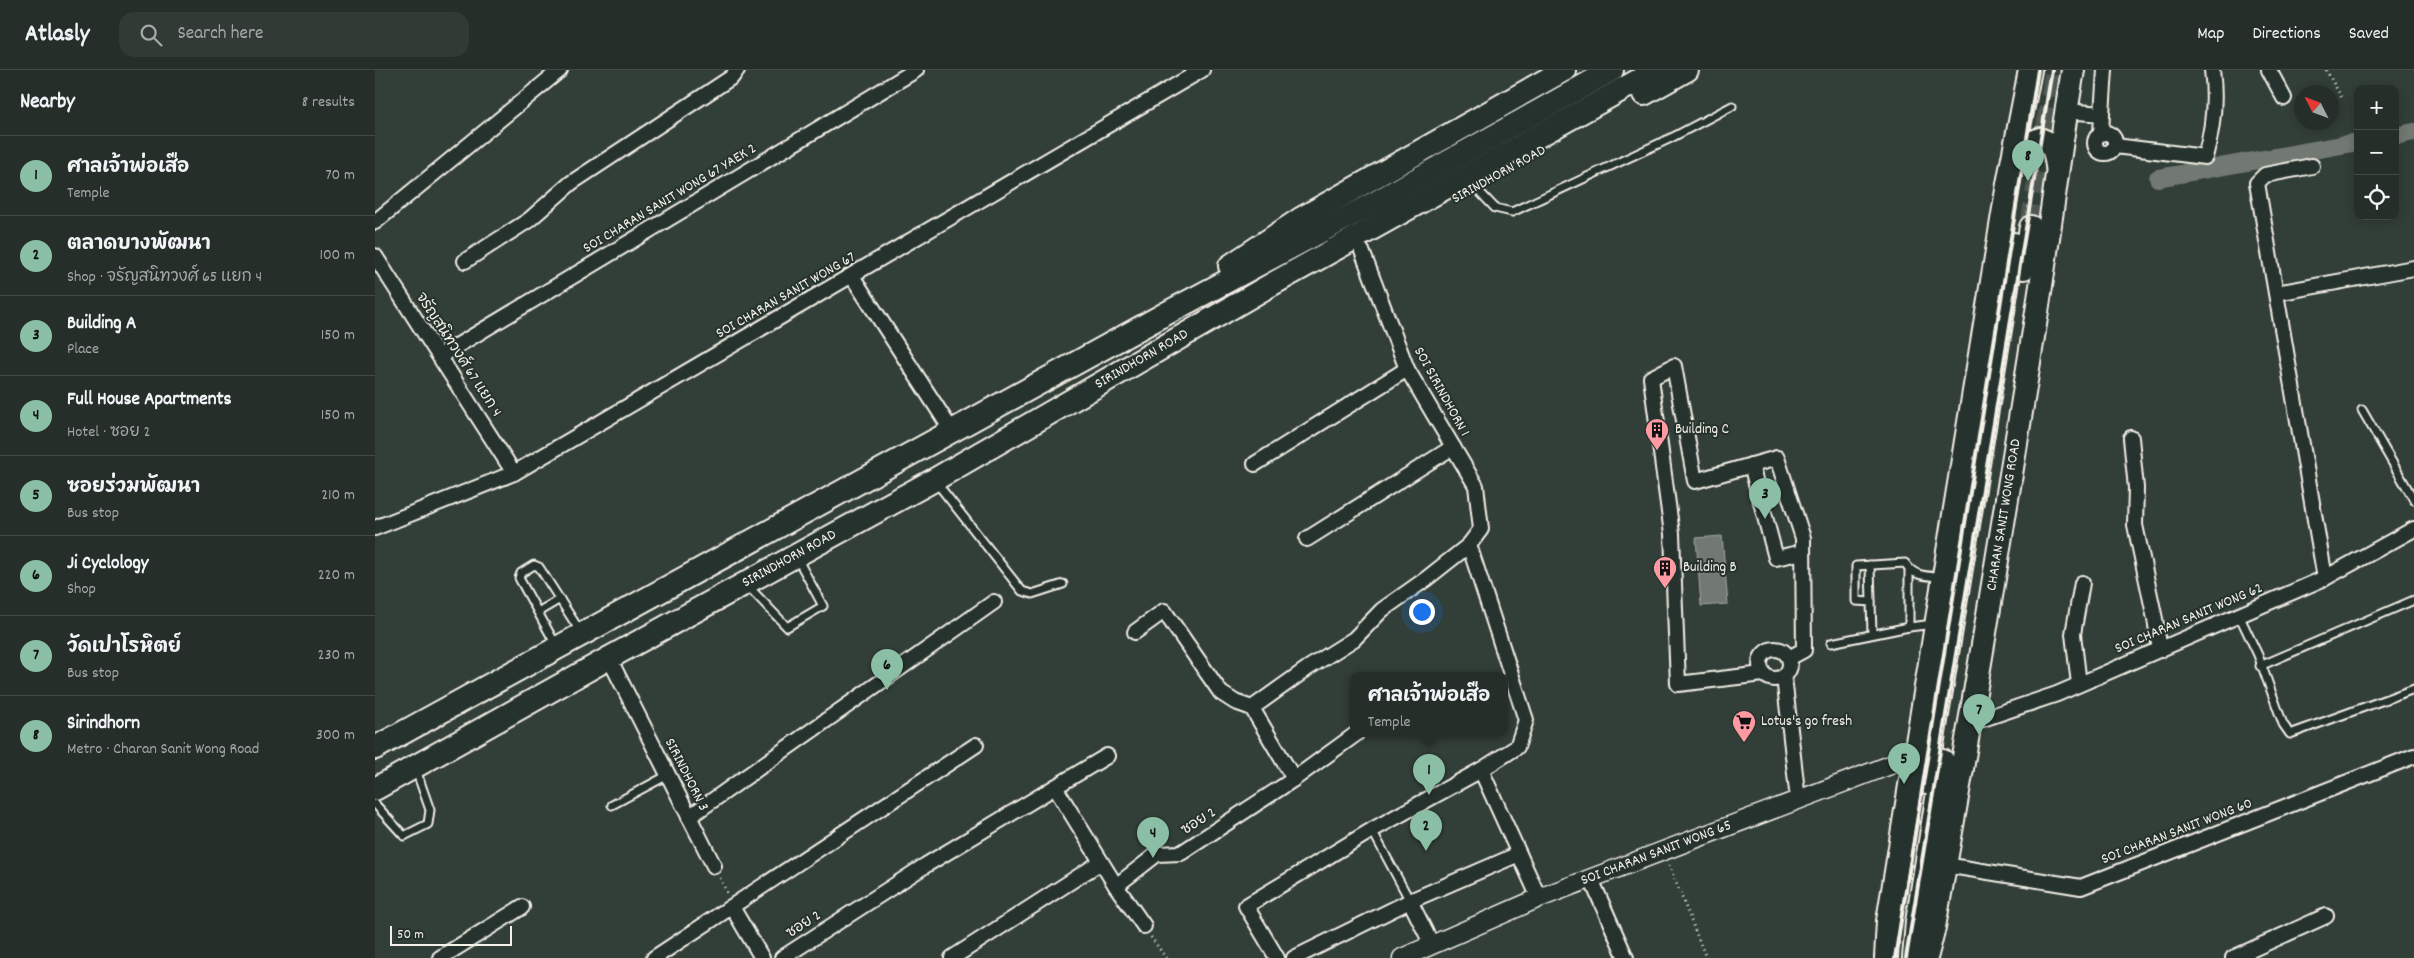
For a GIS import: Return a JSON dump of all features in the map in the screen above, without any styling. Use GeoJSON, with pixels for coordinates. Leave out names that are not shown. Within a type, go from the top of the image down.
{"type":"FeatureCollection","features":[{"type":"Feature","properties":{"kind":"main road","name":"SIRINDHORN ROAD"},"geometry":{"type":"LineString","coordinates":[[1167,312],[1302,218],[1564,70]]}},
{"type":"Feature","properties":{"kind":"main road","name":"SIRINDHORN ROAD"},"geometry":{"type":"LineString","coordinates":[[375,789],[934,480],[1201,326],[1381,212],[1612,70]]}},
{"type":"Feature","properties":{"kind":"main road","name":"SIRINDHORN ROAD"},"geometry":{"type":"LineString","coordinates":[[375,748],[1167,312],[1381,212],[1657,70]]}},
{"type":"Feature","properties":{"kind":"main road","name":"SIRINDHORN ROAD"},"geometry":{"type":"LineString","coordinates":[[1201,326],[1261,304],[1362,251],[1687,70]]}},
{"type":"Feature","properties":{"kind":"main road"},"geometry":{"type":"LineString","coordinates":[[1886,958],[1888,921],[1935,624],[2011,170],[2030,70]]}},
{"type":"Feature","properties":{"kind":"main road","name":"CHARAN SANIT WONG ROAD"},"geometry":{"type":"LineString","coordinates":[[1926,958],[1971,723],[2073,70]]}},
{"type":"Feature","properties":{"kind":"main road"},"geometry":{"type":"LineString","coordinates":[[2011,170],[2018,153],[2024,146],[2040,139],[2049,142],[2055,150],[2057,166]]}},
{"type":"Feature","properties":{"kind":"main road","name":"CHARAN SANIT WONG ROAD"},"geometry":{"type":"LineString","coordinates":[[1895,958],[1904,921],[2024,226],[1917,922],[1914,958]]}},
{"type":"Feature","properties":{"kind":"street"},"geometry":{"type":"LineString","coordinates":[[375,222],[560,70]]}},
{"type":"Feature","properties":{"kind":"street"},"geometry":{"type":"LineString","coordinates":[[465,261],[529,220],[571,183],[732,77],[737,70]]}},
{"type":"Feature","properties":{"kind":"street","name":"SOI CHARAN SANIT WONG 67 YAEK 2"},"geometry":{"type":"LineString","coordinates":[[440,356],[916,70]]}},
{"type":"Feature","properties":{"kind":"street","name":"SOI CHARAN SANIT WONG 67"},"geometry":{"type":"LineString","coordinates":[[375,528],[514,473],[1203,70]]}},
{"type":"Feature","properties":{"kind":"street"},"geometry":{"type":"LineString","coordinates":[[2105,70],[2101,134],[2113,136],[2115,146],[2205,157],[2211,135],[2215,87],[2212,70]]}},
{"type":"Feature","properties":{"kind":"street"},"geometry":{"type":"LineString","coordinates":[[2269,70],[2283,98]]}},
{"type":"Feature","properties":{"kind":"street"},"geometry":{"type":"LineString","coordinates":[[2066,111],[2102,114]]}},
{"type":"Feature","properties":{"kind":"street"},"geometry":{"type":"LineString","coordinates":[[2312,166],[2265,175],[2257,183],[2325,578]]}},
{"type":"Feature","properties":{"kind":"street","name":"SOI SIRINDHORN 1"},"geometry":{"type":"LineString","coordinates":[[1362,251],[1407,369],[1476,486],[1481,528],[1469,545]]}},
{"type":"Feature","properties":{"kind":"street","name":"จรัญสนิทวงศ์ 67 แยก 4"},"geometry":{"type":"LineString","coordinates":[[375,256],[514,473]]}},
{"type":"Feature","properties":{"kind":"street"},"geometry":{"type":"LineString","coordinates":[[2276,293],[2414,268]]}},
{"type":"Feature","properties":{"kind":"street"},"geometry":{"type":"LineString","coordinates":[[852,276],[952,430]]}},
{"type":"Feature","properties":{"kind":"street"},"geometry":{"type":"LineString","coordinates":[[1784,677],[1775,680],[1763,674],[1678,684],[1671,534],[1651,378],[1674,366],[1695,481],[1777,458],[1803,538],[1804,650],[1789,658]]}},
{"type":"Feature","properties":{"kind":"street"},"geometry":{"type":"LineString","coordinates":[[1255,464],[1407,369]]}},
{"type":"Feature","properties":{"kind":"street"},"geometry":{"type":"LineString","coordinates":[[2131,438],[2136,488],[2135,525],[2160,650]]}},
{"type":"Feature","properties":{"kind":"street"},"geometry":{"type":"LineString","coordinates":[[1307,539],[1453,447]]}},
{"type":"Feature","properties":{"kind":"street"},"geometry":{"type":"LineString","coordinates":[[1751,465],[1776,558],[1803,552]]}},
{"type":"Feature","properties":{"kind":"street","name":"SOI CHARAN SANIT WONG 62"},"geometry":{"type":"LineString","coordinates":[[1971,723],[2079,684],[2325,578],[2414,529]]}},
{"type":"Feature","properties":{"kind":"street"},"geometry":{"type":"LineString","coordinates":[[1252,708],[1308,668],[1354,639],[1382,610],[1426,579],[1469,545],[1526,720],[1517,748],[1372,830],[1246,906],[1277,958]]}},
{"type":"Feature","properties":{"kind":"street"},"geometry":{"type":"LineString","coordinates":[[2079,684],[2073,634],[2082,583]]}},
{"type":"Feature","properties":{"kind":"street"},"geometry":{"type":"LineString","coordinates":[[689,817],[994,602]]}},
{"type":"Feature","properties":{"kind":"street"},"geometry":{"type":"LineString","coordinates":[[1135,632],[1164,611],[1221,693],[1235,702],[1252,708],[1294,779]]}},
{"type":"Feature","properties":{"kind":"street"},"geometry":{"type":"LineString","coordinates":[[1763,674],[1760,660],[1766,652],[1776,649],[1789,658],[1789,668],[1784,677],[1799,800]]}},
{"type":"Feature","properties":{"kind":"street","name":"SIRINDHORN 3"},"geometry":{"type":"LineString","coordinates":[[609,658],[714,866]]}},
{"type":"Feature","properties":{"kind":"street","name":"ซอย 2"},"geometry":{"type":"LineString","coordinates":[[1116,886],[1157,854],[1181,853],[1294,779],[1353,737]]}},
{"type":"Feature","properties":{"kind":"street"},"geometry":{"type":"LineString","coordinates":[[654,958],[976,744]]}},
{"type":"Feature","properties":{"kind":"street","name":"ซอย 2"},"geometry":{"type":"LineString","coordinates":[[782,958],[926,865],[1107,756]]}},
{"type":"Feature","properties":{"kind":"street","name":"SOI CHARAN SANIT WONG 65"},"geometry":{"type":"LineString","coordinates":[[1402,958],[1539,898],[1914,756]]}},
{"type":"Feature","properties":{"kind":"street","name":"SOI CHARAN SANIT WONG 60"},"geometry":{"type":"LineString","coordinates":[[1945,865],[2081,887],[2414,756]]}},
{"type":"Feature","properties":{"kind":"street"},"geometry":{"type":"LineString","coordinates":[[1481,770],[1539,898]]}},
{"type":"Feature","properties":{"kind":"street"},"geometry":{"type":"LineString","coordinates":[[1055,787],[1116,886],[1144,926]]}},
{"type":"Feature","properties":{"kind":"street"},"geometry":{"type":"LineString","coordinates":[[1294,958],[1410,901],[1519,854]]}},
{"type":"Feature","properties":{"kind":"street"},"geometry":{"type":"LineString","coordinates":[[952,958],[1101,862]]}},
{"type":"Feature","properties":{"kind":"street"},"geometry":{"type":"LineString","coordinates":[[1591,878],[1626,958]]}},
{"type":"Feature","properties":{"kind":"street"},"geometry":{"type":"LineString","coordinates":[[1410,901],[1432,945]]}},
{"type":"Feature","properties":{"kind":"street"},"geometry":{"type":"LineString","coordinates":[[440,958],[522,907]]}},
{"type":"Feature","properties":{"kind":"street"},"geometry":{"type":"LineString","coordinates":[[733,907],[762,958]]}},
{"type":"Feature","properties":{"kind":"street"},"geometry":{"type":"LineString","coordinates":[[2233,958],[2326,916]]}},
{"type":"Feature","properties":{"kind":"lane"},"geometry":{"type":"LineString","coordinates":[[1476,188],[1495,208],[1511,212],[1673,137],[1732,106]]}},
{"type":"Feature","properties":{"kind":"lane"},"geometry":{"type":"LineString","coordinates":[[2362,410],[2414,500]]}},
{"type":"Feature","properties":{"kind":"lane"},"geometry":{"type":"LineString","coordinates":[[934,480],[1022,591],[1032,594],[1063,584]]}},
{"type":"Feature","properties":{"kind":"lane"},"geometry":{"type":"LineString","coordinates":[[745,583],[787,627],[823,605],[796,555]]}},
{"type":"Feature","properties":{"kind":"lane"},"geometry":{"type":"LineString","coordinates":[[1871,602],[1856,601],[1856,566],[1905,563],[1909,570],[1916,575],[1943,578]]}},
{"type":"Feature","properties":{"kind":"lane"},"geometry":{"type":"LineString","coordinates":[[557,647],[519,578],[521,573],[534,565],[539,567],[582,633]]}},
{"type":"Feature","properties":{"kind":"lane"},"geometry":{"type":"LineString","coordinates":[[1870,565],[1872,634]]}},
{"type":"Feature","properties":{"kind":"lane"},"geometry":{"type":"LineString","coordinates":[[1909,570],[1909,626]]}},
{"type":"Feature","properties":{"kind":"lane"},"geometry":{"type":"LineString","coordinates":[[538,612],[560,600]]}},
{"type":"Feature","properties":{"kind":"lane"},"geometry":{"type":"LineString","coordinates":[[2261,666],[2414,600]]}},
{"type":"Feature","properties":{"kind":"lane"},"geometry":{"type":"LineString","coordinates":[[2239,615],[2258,655],[2283,724],[2291,734],[2414,689]]}},
{"type":"Feature","properties":{"kind":"lane"},"geometry":{"type":"LineString","coordinates":[[1831,643],[1909,626],[1935,624]]}},
{"type":"Feature","properties":{"kind":"lane"},"geometry":{"type":"LineString","coordinates":[[375,804],[404,836],[428,824],[430,810],[415,767]]}},
{"type":"Feature","properties":{"kind":"lane"},"geometry":{"type":"LineString","coordinates":[[612,805],[668,775]]}},
{"type":"Feature","properties":{"kind":"lane"},"geometry":{"type":"LineString","coordinates":[[1372,830],[1410,901]]}},
{"type":"Feature","properties":{"kind":"path"},"geometry":{"type":"LineString","coordinates":[[2326,70],[2343,98]]}},
{"type":"Feature","properties":{"kind":"path"},"geometry":{"type":"LineString","coordinates":[[1664,850],[1706,958]]}},
{"type":"Feature","properties":{"kind":"path"},"geometry":{"type":"LineString","coordinates":[[714,866],[733,907]]}},
{"type":"Feature","properties":{"kind":"path"},"geometry":{"type":"LineString","coordinates":[[1144,926],[1166,958]]}},
{"type":"Feature","properties":{"kind":"shaded area"},"geometry":{"type":"Polygon","coordinates":[[[1722,536],[1728,604],[1701,606],[1696,538],[1722,536]]]}},
{"type":"Feature","properties":{"kind":"waterway"},"geometry":{"type":"LineString","coordinates":[[2399,135],[2414,132]]}},
{"type":"Feature","properties":{"kind":"waterway"},"geometry":{"type":"LineString","coordinates":[[2158,178],[2354,143]]}},
{"type":"Feature","properties":{"kind":"tunnel"},"geometry":{"type":"LineString","coordinates":[[2031,227],[2056,70]]}},
{"type":"Feature","properties":{"kind":"railway"},"geometry":{"type":"LineString","coordinates":[[1895,958],[2038,70]]}},
{"type":"Feature","properties":{"kind":"railway"},"geometry":{"type":"LineString","coordinates":[[1906,958],[2052,70]]}},
{"type":"Feature","properties":{"kind":"place","name":"Sirindhorn"},"geometry":{"type":"Point","coordinates":[2028,181]}},
{"type":"Feature","properties":{"kind":"place","name":"Building C"},"geometry":{"type":"Point","coordinates":[1657,451]}},
{"type":"Feature","properties":{"kind":"place","name":"Building A"},"geometry":{"type":"Point","coordinates":[1765,519]}},
{"type":"Feature","properties":{"kind":"place","name":"Building B"},"geometry":{"type":"Point","coordinates":[1665,589]}},
{"type":"Feature","properties":{"kind":"place","name":"Ji Cyclology"},"geometry":{"type":"Point","coordinates":[887,690]}},
{"type":"Feature","properties":{"kind":"place","name":"วัดเปาโรหิตย์"},"geometry":{"type":"Point","coordinates":[1979,735]}},
{"type":"Feature","properties":{"kind":"place","name":"Lotus's go fresh"},"geometry":{"type":"Point","coordinates":[1744,743]}},
{"type":"Feature","properties":{"kind":"place","name":"ซอยร่วมพัฒนา"},"geometry":{"type":"Point","coordinates":[1904,784]}},
{"type":"Feature","properties":{"kind":"place","name":"ศาลเจ้าพ่อเสือ"},"geometry":{"type":"Point","coordinates":[1429,795]}},
{"type":"Feature","properties":{"kind":"place","name":"ตลาดบางพัฒนา"},"geometry":{"type":"Point","coordinates":[1426,851]}},
{"type":"Feature","properties":{"kind":"place","name":"Full House Apartments"},"geometry":{"type":"Point","coordinates":[1153,858]}}]}
